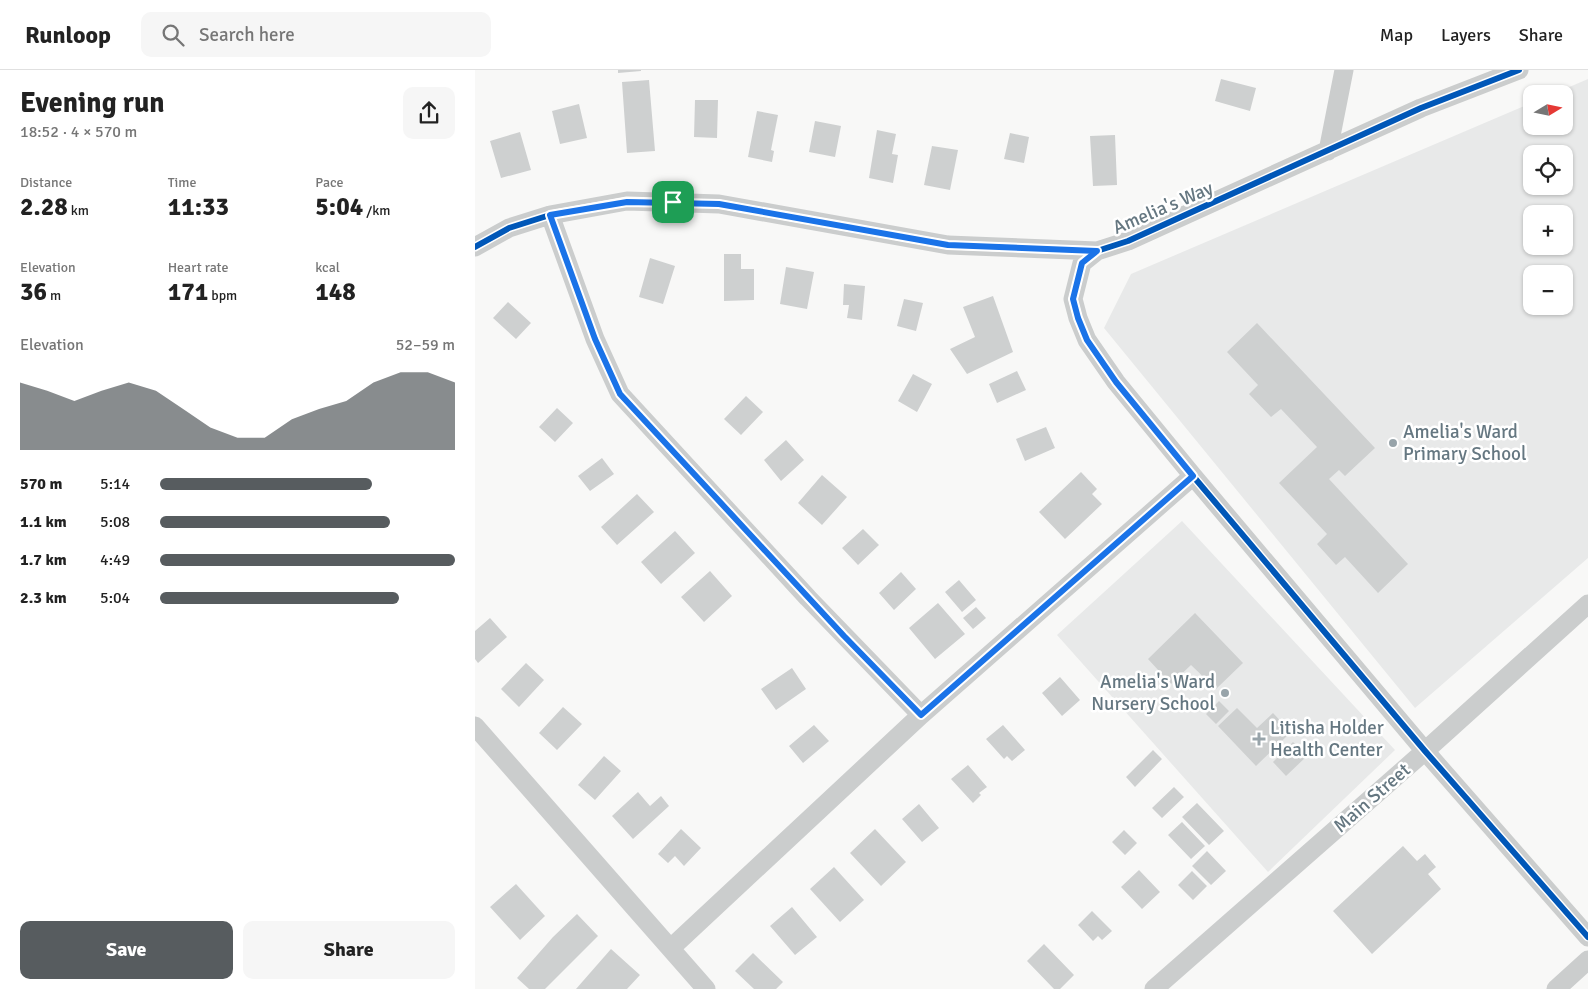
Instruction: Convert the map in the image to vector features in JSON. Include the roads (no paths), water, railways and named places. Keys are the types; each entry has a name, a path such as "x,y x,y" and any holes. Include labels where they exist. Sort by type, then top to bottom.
{"street":[{"path":"1328,151 1344,70"},
{"name":"Amelia's Way","path":"475,247 509,228 550,215 627,202 719,204 948,245 1097,251 1128,241 1421,108 1519,70"},
{"path":"550,215 595,339 620,394 815,605 921,715"},
{"path":"1097,251 1082,263 1073,299 1087,340 1116,382 1425,751 1588,937"},
{"path":"671,948 921,715 1193,476"},
{"name":"Main Street","path":"1154,989 1425,751 1588,604"},
{"path":"475,726 707,989"},
{"path":"1556,989 1588,960"}],"place":[{"name":"Amelia's Ward Primary School","path":"1393,443"},
{"name":"Amelia's Ward Nursery School","path":"1225,693"},
{"name":"Litisha Holder Health Center","path":"1259,739"}]}
